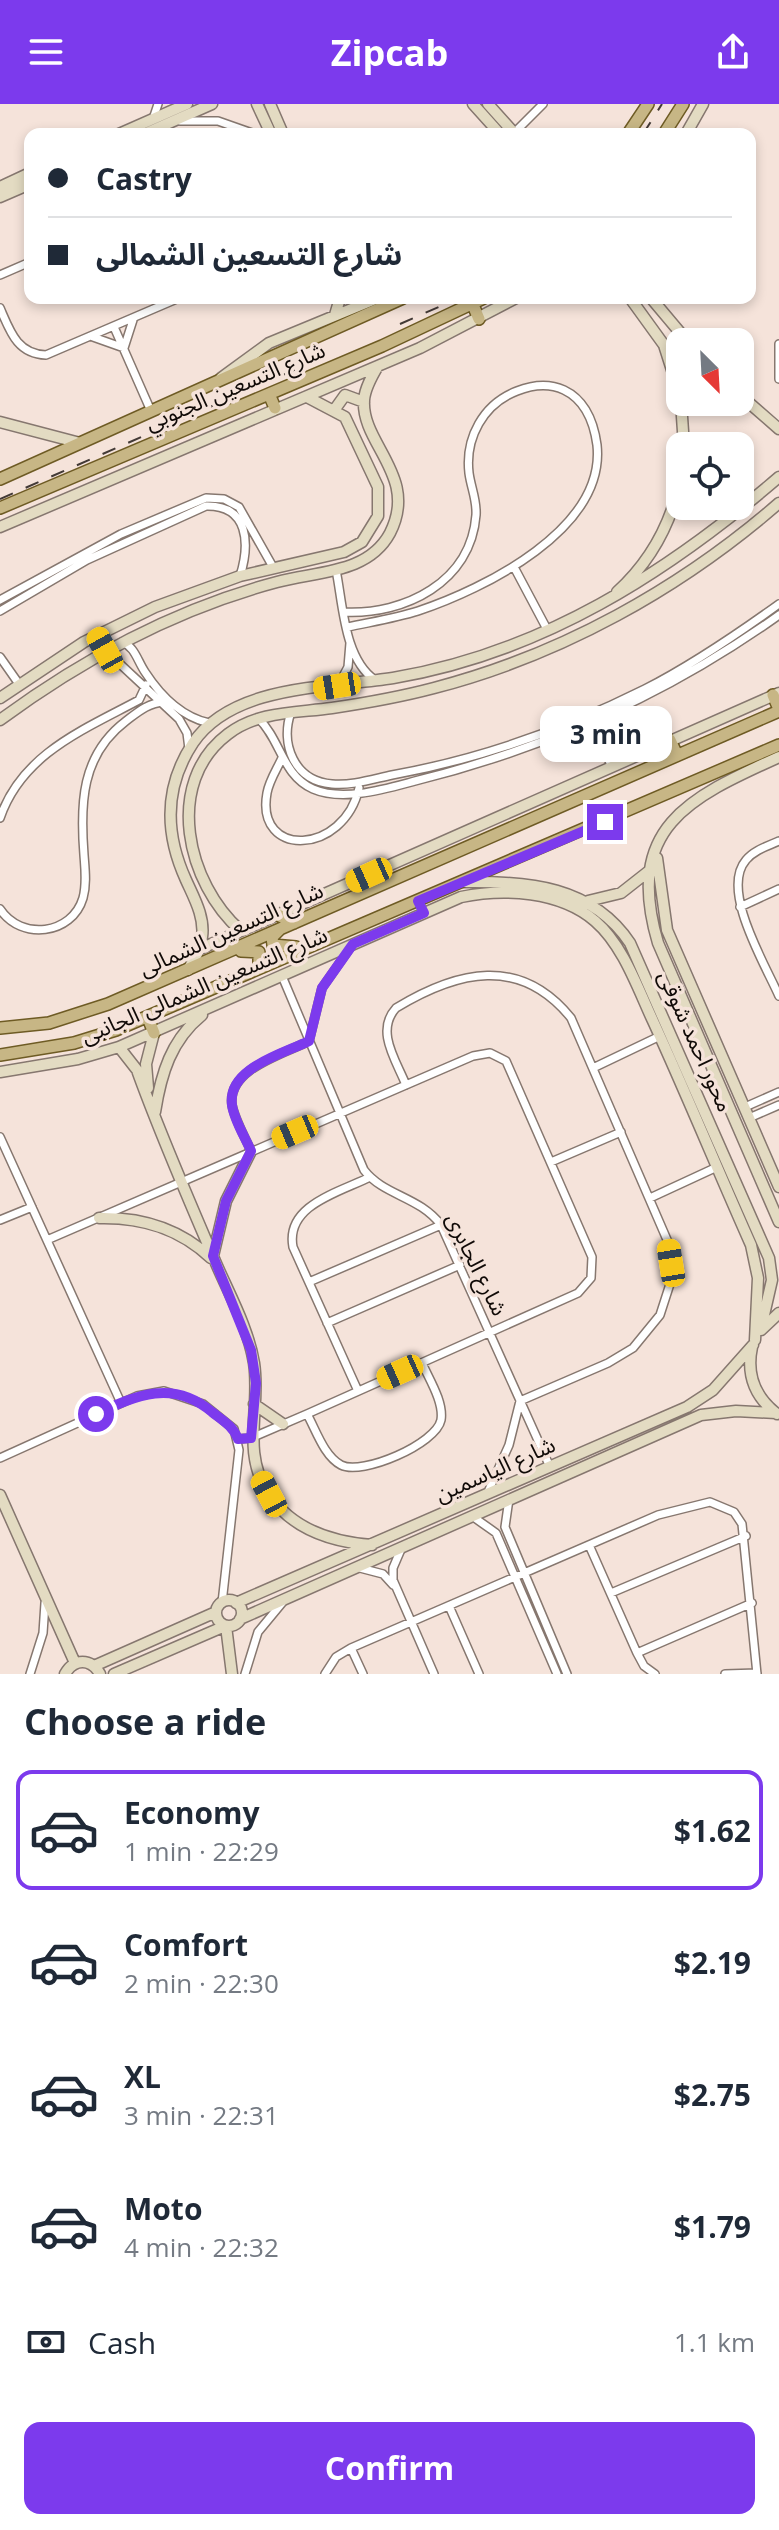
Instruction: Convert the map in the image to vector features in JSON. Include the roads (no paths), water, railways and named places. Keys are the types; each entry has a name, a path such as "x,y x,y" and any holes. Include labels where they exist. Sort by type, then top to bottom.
{"main road":[{"path":"632,128 648,104"},
{"path":"668,128 683,104"},
{"name":"شارع التسعين الجنوبي","path":"0,479 390,304"},
{"path":"473,305 479,319"},
{"name":"شارع التسعين الجنوبي","path":"0,508 473,305"},
{"path":"269,394 275,408"},
{"path":"776,694 779,710"},
{"name":"شارع التسعين الشمالى","path":"0,1028 79,1015 779,710"},
{"path":"670,740 677,755"},
{"name":"شارع التسعين الشمالى","path":"0,1055 74,1043 148,1018 303,947 710,782 779,745"},
{"path":"489,821 495,835"},
{"path":"418,901 424,913"},
{"path":"278,915 294,923"},
{"path":"281,929 272,937 275,947 303,947"},
{"path":"229,952 259,952 259,967"},
{"path":"148,1018 154,1033"}],"street":[{"path":"153,119 158,104"},
{"path":"158,128 212,104"},
{"path":"257,104 268,128"},
{"path":"270,104 280,128"},
{"path":"473,104 495,128"},
{"path":"488,104 509,128"},
{"path":"520,128 543,104"},
{"path":"689,128 703,104"},
{"path":"133,128 176,106"},
{"path":"170,123 218,121 238,128"},
{"path":"0,187 24,176"},
{"path":"0,197 24,187"},
{"path":"0,275 24,265"},
{"path":"0,308 14,338 32,353 51,354 166,304"},
{"path":"335,315 338,304"},
{"path":"219,380 269,343 361,304"},
{"path":"0,527 378,366 505,304"},
{"path":"635,304 666,347"},
{"path":"656,304 676,328"},
{"path":"124,348 134,318"},
{"path":"114,327 151,411"},
{"path":"91,337 124,348"},
{"path":"779,344 779,379"},
{"path":"0,720 105,650 184,613 240,593 360,562 381,546 397,512 395,479 364,402 378,366"},
{"path":"344,612 373,611 403,605 421,597 443,581 463,554 473,531 476,501 469,462 478,424 490,408 512,392 533,386 553,387 576,398 587,413 596,440 596,471 580,506 543,545 514,567 415,612 348,627"},
{"path":"335,409 345,395 364,402"},
{"path":"0,698 97,635 155,607 240,576 344,552 362,542 374,526 380,506 378,487 354,431 335,409 307,397"},
{"path":"754,407 779,429"},
{"path":"0,422 80,443"},
{"path":"188,970 200,949 201,915 177,861 169,819 176,778 189,749 209,723 236,705 262,697 423,672 494,652 548,631 605,603 699,544 779,477"},
{"path":"0,600 206,498 224,499 239,507 273,567"},
{"path":"241,931 218,907 192,846 188,810 191,790 213,747 236,728 262,717 370,702 434,688 517,661 591,630 652,596 714,554 779,503"},
{"path":"0,611 67,566 206,506 224,508 240,520 247,535 240,576"},
{"path":"605,603 641,566 663,532 667,520"},
{"path":"246,551 253,556 259,547"},
{"path":"514,567 548,631"},
{"path":"336,570 350,640 361,666 375,680"},
{"path":"262,697 262,717 293,774 314,789 338,794 359,792 465,769 592,724 646,693 779,605"},
{"path":"291,712 286,736 288,749 300,770 320,782 359,782 462,760 646,693 698,669 779,615"},
{"path":"111,628 122,642 132,648 146,673 177,709 190,718 209,723"},
{"path":"97,635 105,650 164,702 184,725 189,749"},
{"path":"337,686 346,673 350,640"},
{"path":"511,645 511,655 517,661"},
{"path":"494,652 499,659 499,668"},
{"path":"0,657 19,684"},
{"path":"0,818 13,786 31,765 139,700 146,685"},
{"path":"200,949 776,694"},
{"path":"0,909 15,924 43,930 66,921 76,912 86,886 81,801 89,768 119,726 146,706 164,702"},
{"path":"592,724 612,767"},
{"path":"710,782 779,757"},
{"path":"282,758 269,786 267,806 272,824 290,839 310,842 325,837 345,815 359,792 359,782"},
{"name":"محور احمد شوقى","path":"710,782 666,830 649,871 648,898 658,943 779,1222"},
{"path":"779,841 757,851 743,862 737,883 740,907 779,996"},
{"path":"656,853 667,930 779,1187"},
{"path":"586,901 621,893 649,871"},
{"name":"محور احمد شوقى","path":"464,882 530,886 586,901 610,918 630,943 765,1244 772,1280 756,1339"},
{"path":"740,907 779,889"},
{"name":"شارع التسعين الشمالى الجانبى","path":"0,1072 78,1059 119,1047 461,897 491,893 535,894 576,908 597,922 622,957 717,1167 756,1261 756,1339"},
{"path":"201,915 211,920 217,916 218,907"},
{"path":"309,1041 322,988 353,944"},
{"path":"769,973 779,969"},
{"path":"406,1085 385,1031 390,1014 403,1003 460,978 477,975 523,981 552,997 571,1018 668,1242 671,1263 664,1304 654,1325 621,1357 520,1401 509,1445 485,1496"},
{"path":"282,976 339,1113 370,1177 308,1207 299,1216 292,1241 358,1391"},
{"path":"155,1114 162,1073 171,1053 182,1035 212,1007"},
{"path":"149,1098 146,1064 154,1033"},
{"path":"593,1068 660,1036"},
{"path":"214,1259 226,1201 251,1151 232,1106 236,1084 248,1071 309,1041"},
{"path":"119,1047 133,1062 247,1333 254,1366 251,1438 259,1476 282,1510 328,1538 372,1545"},
{"path":"47,1240 481,1053 501,1057 510,1066 592,1257 591,1278 578,1293 307,1414 251,1438 238,1439"},
{"path":"745,1107 779,1092"},
{"path":"749,1118 779,1105"},
{"path":"551,1162 621,1132"},
{"path":"0,1137 121,1403"},
{"path":"650,1198 717,1167"},
{"name":"شارع الجابرى","path":"370,1177 422,1204 441,1225 550,1467"},
{"path":"0,1220 32,1207"},
{"path":"99,1218 132,1219 163,1226 191,1241 214,1259"},
{"path":"309,1282 441,1225"},
{"path":"327,1323 460,1265"},
{"name":"شارع الياسمين","path":"240,1619 509,1499 634,1437 705,1396 779,1313"},
{"path":"756,1339 750,1367 755,1388 778,1414"},
{"path":"307,1414 335,1461 350,1468 366,1468 424,1441 439,1427 441,1407 422,1363"},
{"path":"0,1458 150,1392 178,1393 203,1404 234,1429 238,1439 239,1456 219,1608 219,1622 226,1626"},
{"path":"254,1404 283,1424"},
{"name":"شارع الياسمين","path":"236,1603 550,1467 634,1437 718,1411 778,1414"},
{"path":"0,1495 75,1663"},
{"path":"509,1499 505,1527 519,1576 557,1674"},
{"path":"325,1674 336,1657 351,1648 658,1515 710,1502 734,1512 746,1536 752,1603 757,1674 725,1674"},
{"path":"470,1515 496,1533 567,1674"},
{"path":"611,1593 746,1536"},
{"path":"589,1545 637,1653 644,1666 655,1674"},
{"path":"396,1591 393,1568 402,1546"},
{"path":"352,1568 383,1574 396,1591 434,1674"},
{"path":"245,1674 258,1632 288,1595"},
{"path":"30,1674 43,1633 45,1596"},
{"path":"65,1674 75,1663 83,1661 97,1670 219,1608 236,1603 241,1612 240,1619 226,1626 114,1674"},
{"path":"637,1653 752,1603"},
{"path":"449,1606 479,1674"},
{"path":"226,1626 232,1674"},
{"path":"351,1648 363,1674"}],"railway":[{"path":"647,128 662,104"},
{"path":"400,324 445,304"},
{"path":"0,499 301,367"}]}
